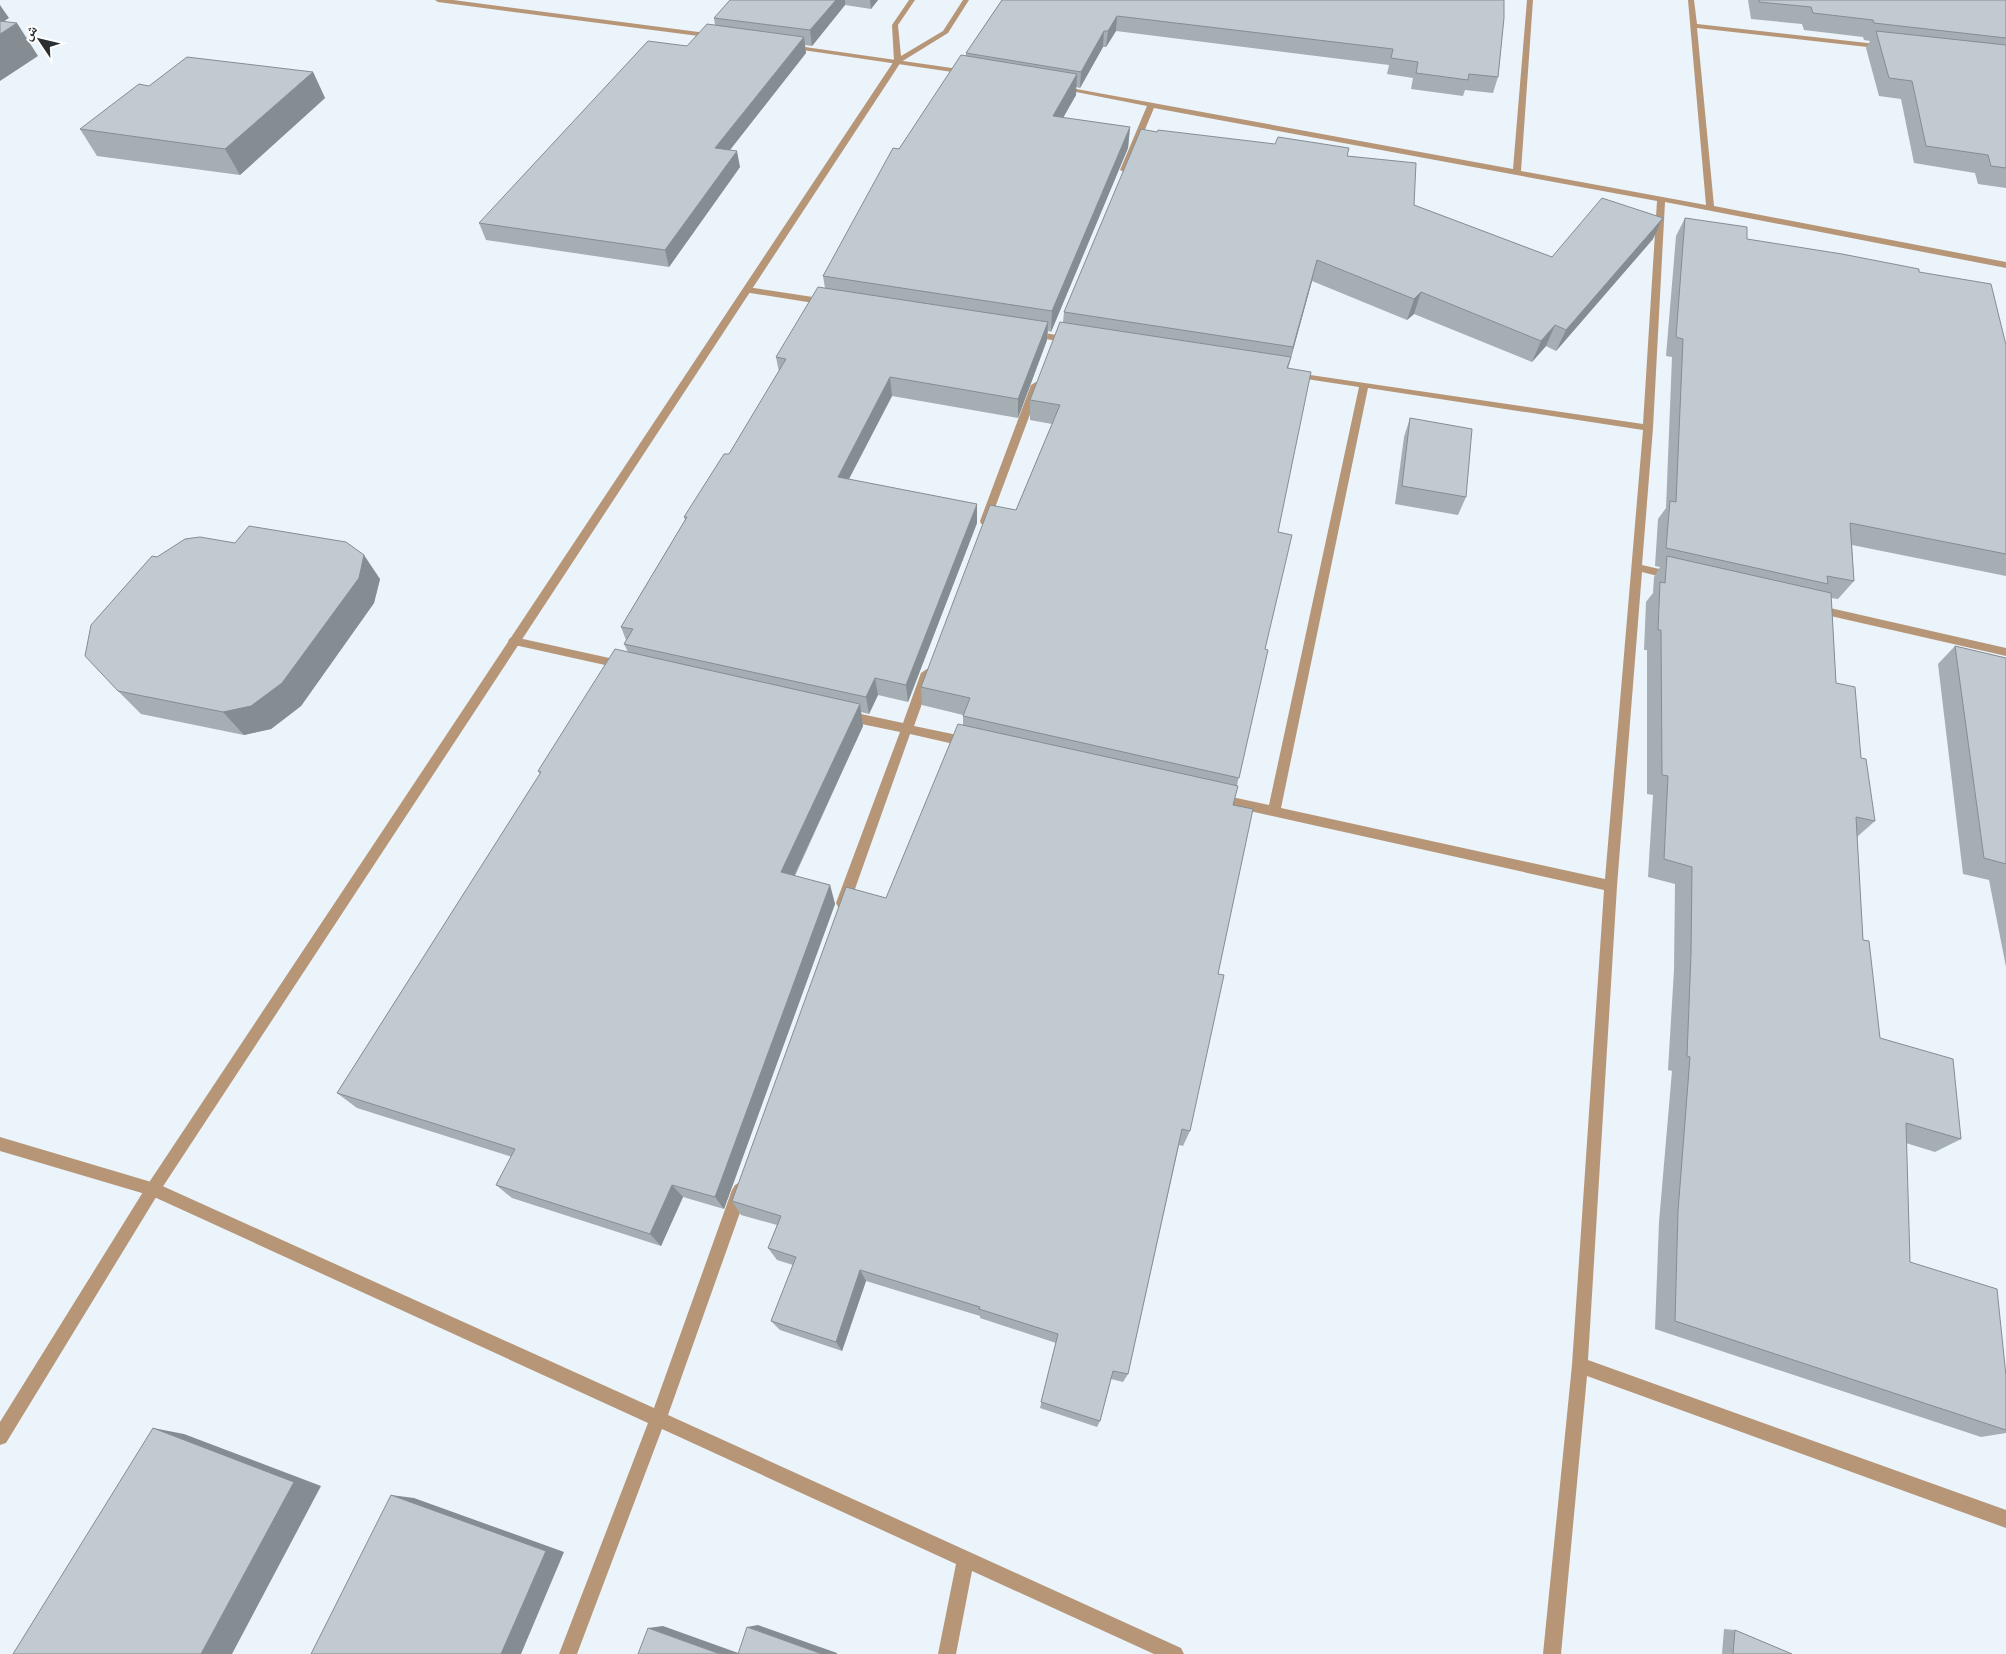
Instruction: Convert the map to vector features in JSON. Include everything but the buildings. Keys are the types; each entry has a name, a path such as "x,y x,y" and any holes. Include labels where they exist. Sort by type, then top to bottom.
{"street":[{"path":"438,0 722,38"},
{"path":"898,61 895,25 912,0"},
{"path":"0,1437 153,1189 898,61 946,32 966,0"},
{"path":"1517,172 1530,0"},
{"path":"1691,0 1710,208"},
{"path":"1694,26 1889,47"},
{"path":"781,45 976,74"},
{"path":"1054,87 1710,208 2006,265"},
{"path":"1118,184 1152,104"},
{"path":"1552,1654 1580,1365 1611,886 1648,428 1661,199"},
{"path":"747,290 833,304"},
{"path":"1026,333 1084,342"},
{"path":"1287,373 1648,428"},
{"path":"980,533 1040,375"},
{"path":"1274,811 1364,385"},
{"path":"1636,567 1685,578"},
{"path":"1802,605 2006,652"},
{"path":"514,641 638,669"},
{"path":"839,915 930,663"},
{"path":"839,714 983,746"},
{"path":"1206,796 1611,886"},
{"path":"0,1144 153,1189 1175,1654"},
{"path":"568,1654 658,1419 745,1176"},
{"path":"1580,1365 2006,1518"},
{"path":"947,1654 966,1559"}]}
